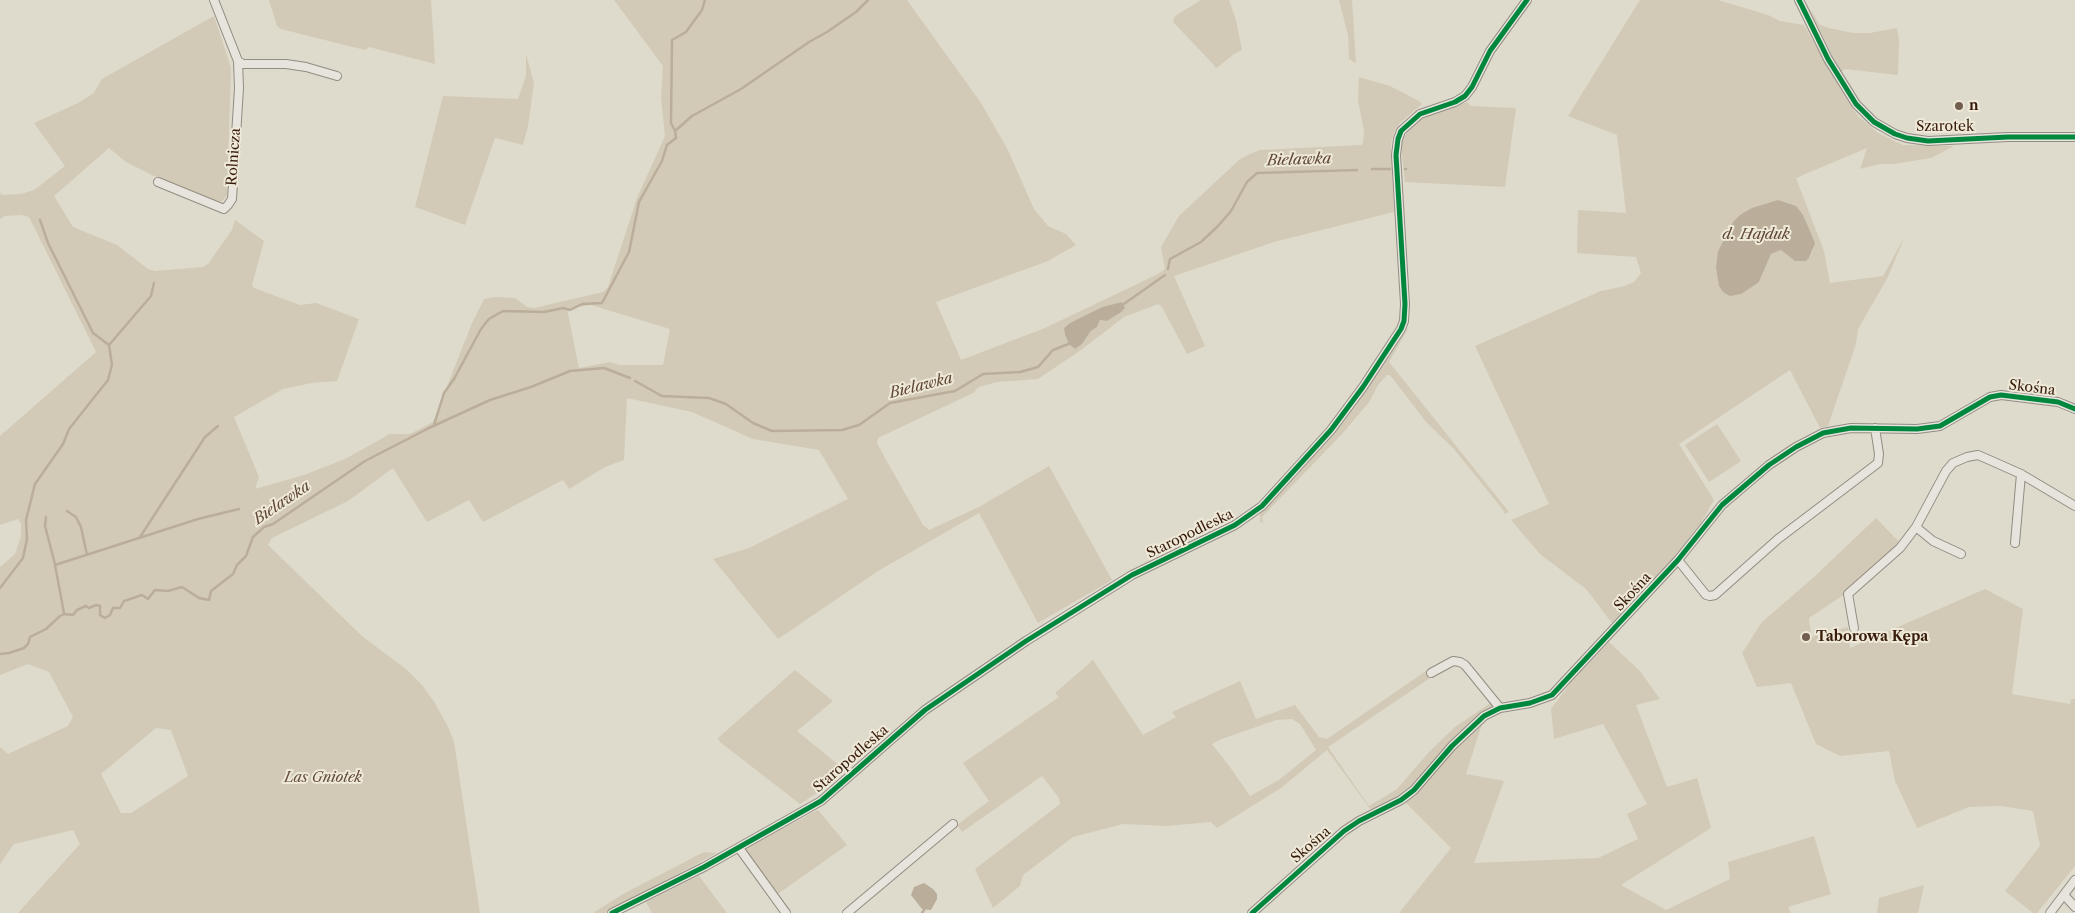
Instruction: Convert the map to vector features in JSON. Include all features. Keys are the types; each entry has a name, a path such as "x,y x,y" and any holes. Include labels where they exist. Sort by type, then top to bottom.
{"street":[{"name":"Rolnicza","path":"158,182 224,209 232,199 239,88 238,61 214,0"},
{"name":"Staropodleska","path":"612,913 739,848 821,801 925,710 1026,641 1132,575 1235,525 1262,506 1330,430 1363,387 1401,329 1404,321 1405,304 1396,155 1398,139 1402,131 1420,114 1455,102 1465,96 1472,87 1490,51 1527,0"},
{"name":"Szarotek","path":"1798,0 1828,59 1856,104 1874,122 1894,134 1920,140 1940,141 2008,137 2075,137"},
{"path":"238,61 243,64 286,64 306,67 337,76"},
{"name":"Skośna","path":"1252,913 1344,831 1401,800 1414,790 1424,781 1452,746 1475,723 1500,708 1530,703 1552,695 1678,560 1722,505 1796,446 1824,433 1851,428 1917,430 1940,426 1990,397 2001,396 2058,402 2075,408"},
{"path":"1678,560 1706,595 1715,595 1778,539 1878,463 1879,454 1875,428"},
{"path":"1854,628 1848,594 1900,548 1916,527 1946,471 1954,463 1966,457 1978,455 2021,474 2075,506"},
{"path":"2016,543 2021,474"},
{"path":"1916,527 1933,541 1961,554"},
{"path":"1431,673 1453,661 1460,662 1465,665 1500,708"},
{"path":"847,913 953,824"},
{"path":"739,848 786,913"},
{"path":"2050,913 2075,880"},
{"path":"2064,895 2075,907"}],"green space":[{"path":"269,0 431,0 435,64 369,47 365,50 281,29 277,26"},
{"name":"Las Gniotek","path":"614,0 907,0 981,103 1008,150 1034,209 1048,226 1066,234 1076,245 1048,261 936,302 961,360 1045,328 1165,269 1161,247 1179,216 1240,159 1260,150 1361,145 1363,143 1364,131 1358,101 1359,77 1390,86 1422,104 1400,123 1394,132 1391,143 1394,212 1274,242 1174,276 1205,346 1187,354 1162,307 1158,304 1124,317 1081,350 1038,379 997,382 979,387 973,393 878,438 877,443 885,458 923,525 929,530 979,507 1049,466 1112,580 1038,623 979,513 878,571 778,639 713,559 749,548 848,499 819,450 753,439 692,412 627,398 624,460 605,467 569,489 563,480 483,522 469,500 427,522 393,468 348,501 272,538 268,545 363,637 406,669 422,685 435,703 454,742 480,913 18,913 80,844 73,830 14,844 0,864 0,747 8,754 68,726 73,717 49,672 28,664 0,675 0,567 15,554 21,536 21,524 18,519 0,525 0,436 96,352 29,217 21,215 5,216 0,219 0,193 2,195 21,194 34,190 65,166 34,123 78,103 94,93 102,79 214,16 231,68 227,195 224,199 214,203 126,162 109,148 54,196 73,227 117,245 148,269 155,271 203,267 208,264 232,230 235,220 264,241 252,285 254,288 300,305 316,303 359,319 337,381 312,383 283,389 234,417 259,477 255,489 304,475 345,459 390,434 410,434 433,422 472,323 484,299 495,297 515,298 527,307 534,308 603,292 608,287 637,198 665,136 661,98 663,66","holes":["1123,302 1120,313 1107,321 1100,320 1097,327 1091,331 1082,344 1075,348 1069,344 1064,328 1070,323 1102,307","591,305 670,329 663,365 619,365 610,362 579,368 567,309","156,728 171,730 188,776 131,813 121,813 101,774"]},
{"path":"1201,0 1229,0 1236,20 1242,50 1215,68 1173,22 1175,16"},
{"path":"1339,0 1352,0 1356,63 1349,59 1348,35"},
{"path":"1640,0 1718,0 1768,15 1780,21 1804,25 1842,92 1858,116 1878,133 1903,145 1954,146 1931,158 1894,164 1880,164 1860,169 1867,148 1796,178 1824,251 1830,283 1883,276 1905,236 1888,277 1858,329 1856,344 1828,426 1820,428 1790,370 1679,444 1714,500 1701,523 1662,573 1612,623 1586,589 1540,554 1511,520 1549,504 1475,346 1601,291 1625,286 1634,282 1641,273 1636,257 1577,253 1578,210 1626,213 1617,135 1568,116","holes":["1752,208 1813,250 1806,261 1788,255 1781,250 1771,254 1759,282 1716,267 1718,251 1733,222"]},
{"path":"1804,0 1820,25 1829,28 1853,33 1870,33 1897,28 1899,40 1898,75 1845,69 1841,72"},
{"path":"526,54 534,83 528,126 523,145 495,138 465,225 415,207 443,96 518,99 526,76"},
{"path":"1467,102 1471,106 1516,108 1505,187 1405,182 1401,148 1403,138 1421,119"},
{"path":"1411,324 1389,362 1509,512 1504,514 1504,511 1453,448 1427,423 1390,375 1387,375 1378,385 1370,401 1342,434 1262,517 1263,522 1266,523 1260,522 1260,514 1297,475 1353,409"},
{"path":"1717,424 1741,461 1709,482 1685,445"},
{"path":"1876,518 1900,543 1845,594 1809,618 1811,637 1848,627 1850,648 1985,589 2023,609 2012,694 2070,704 2071,699 2075,699 2075,866 2037,913 2033,913 2005,891 2040,846 2033,811 2001,806 1969,807 1917,828 1895,781 1889,751 1840,756 1816,744 1791,683 1757,687 1742,653 1762,622 1814,577"},
{"path":"1609,642 1640,671 1660,699 1636,705 1667,787 1697,778 1711,828 1621,885 1666,910 1730,879 1728,862 1814,836 1831,894 1788,907 1791,913 1399,913 1451,848 1404,801 1418,790 1478,724 1482,724 1466,774 1504,781 1474,863 1598,858 1638,839 1627,814 1647,804 1603,724 1554,739 1551,709 1572,681"},
{"path":"1093,660 1143,735 1176,717 1172,712 1240,681 1256,719 1295,705 1319,737 1327,739 1426,671 1430,678 1328,747 1369,806 1397,789 1429,752 1455,727 1489,704 1488,699 1494,707 1465,727 1447,745 1412,788 1371,810 1327,750 1281,788 1217,828 1211,822 1167,826 1123,824 1073,837 1023,875 1020,886 993,908 975,869 1060,804 1059,798 1042,776 962,832 957,825 989,801 963,763 1059,697 1055,693","holes":["1292,719 1300,724 1316,750 1279,780 1250,796 1212,744 1276,720"]},
{"path":"795,670 833,701 797,731 846,771 800,804 720,742 718,738"},
{"path":"818,810 847,845 775,896 743,849"},
{"path":"704,852 717,853 605,913 593,913 623,894"},
{"path":"699,876 727,913 652,913 646,902"},
{"path":"1924,885 1918,913 1877,913 1879,898"}],"water":[{"name":"d. Hajduk","path":"1778,200 1796,206 1803,215 1815,243 1809,258 1806,261 1795,261 1781,250 1771,254 1759,282 1741,294 1730,296 1723,292 1719,286 1716,267 1718,251 1733,222 1740,215 1752,208"},
{"path":"1122,302 1125,308 1107,321 1100,320 1097,327 1091,331 1082,344 1075,349 1069,344 1064,328 1070,323 1102,307"},
{"path":"924,883 937,894 937,899 931,910 922,909 911,895 914,887"}],"waterway":[{"path":"675,131 671,123 672,40 686,32 702,10 705,0"},
{"path":"434,425 444,393 454,379 481,329 489,319 503,311 544,312 563,308 570,310 582,304 602,303 629,252 639,202 662,161 667,145 676,138 675,131 692,116 741,89 809,42 827,32 856,12 868,0"},
{"name":"Bielawka","path":"1372,169 1390,169"},
{"name":"Bielawka","path":"1168,269 1170,259 1201,242 1218,226 1231,211 1247,182 1257,173 1357,170"},
{"path":"0,588 23,558 27,539 26,520 35,484 63,444 69,429 108,380 112,365 109,345 93,333 48,243 40,220"},
{"name":"Bielawka","path":"1121,306 1165,275"},
{"path":"109,345 151,296 154,283"},
{"name":"Bielawka","path":"635,381 662,396 709,398 726,404 753,423 772,431 842,430 859,425 890,403 955,391 983,374 1020,372 1038,367 1053,350 1071,343"},
{"name":"Bielawka","path":"0,654 24,648 28,644 30,637 46,629 60,616 64,614 73,615 77,610 86,606 89,608 96,605 100,606 100,615 105,618 110,615 113,608 120,608 124,601 142,595 148,599 155,590 168,591 182,587 199,598 209,600 211,591 233,574 237,565 246,556 253,537 264,527 273,524 365,461 429,428 490,400 531,387 570,371 604,368 630,378"},
{"path":"140,537 205,437 218,426"},
{"path":"64,613 55,565 198,519 239,509"},
{"path":"67,511 76,517 81,527 87,555"},
{"path":"46,517 45,526 55,564"}],"cycle path":[{"path":"612,913 704,867 821,801 925,710 1026,641 1132,575 1235,525 1262,506 1331,430 1363,387 1401,329 1404,321 1405,304 1396,155 1401,131 1420,114 1455,102 1465,96 1472,87 1490,51 1527,0"},
{"path":"1799,0 1828,59 1856,104 1874,122 1895,134 1928,141 2008,137 2075,137"},
{"path":"1252,913 1344,831 1359,821 1401,800 1414,790 1452,746 1484,716 1500,708 1530,703 1552,695 1678,560 1722,505 1769,465 1796,447 1823,433 1851,428 1917,429 1940,426 1990,397 2001,395 2058,402 2075,409"}],"place":[{"name":"n","path":"1959,106"},
{"name":"Taborowa Kępa","path":"1806,637"}]}
